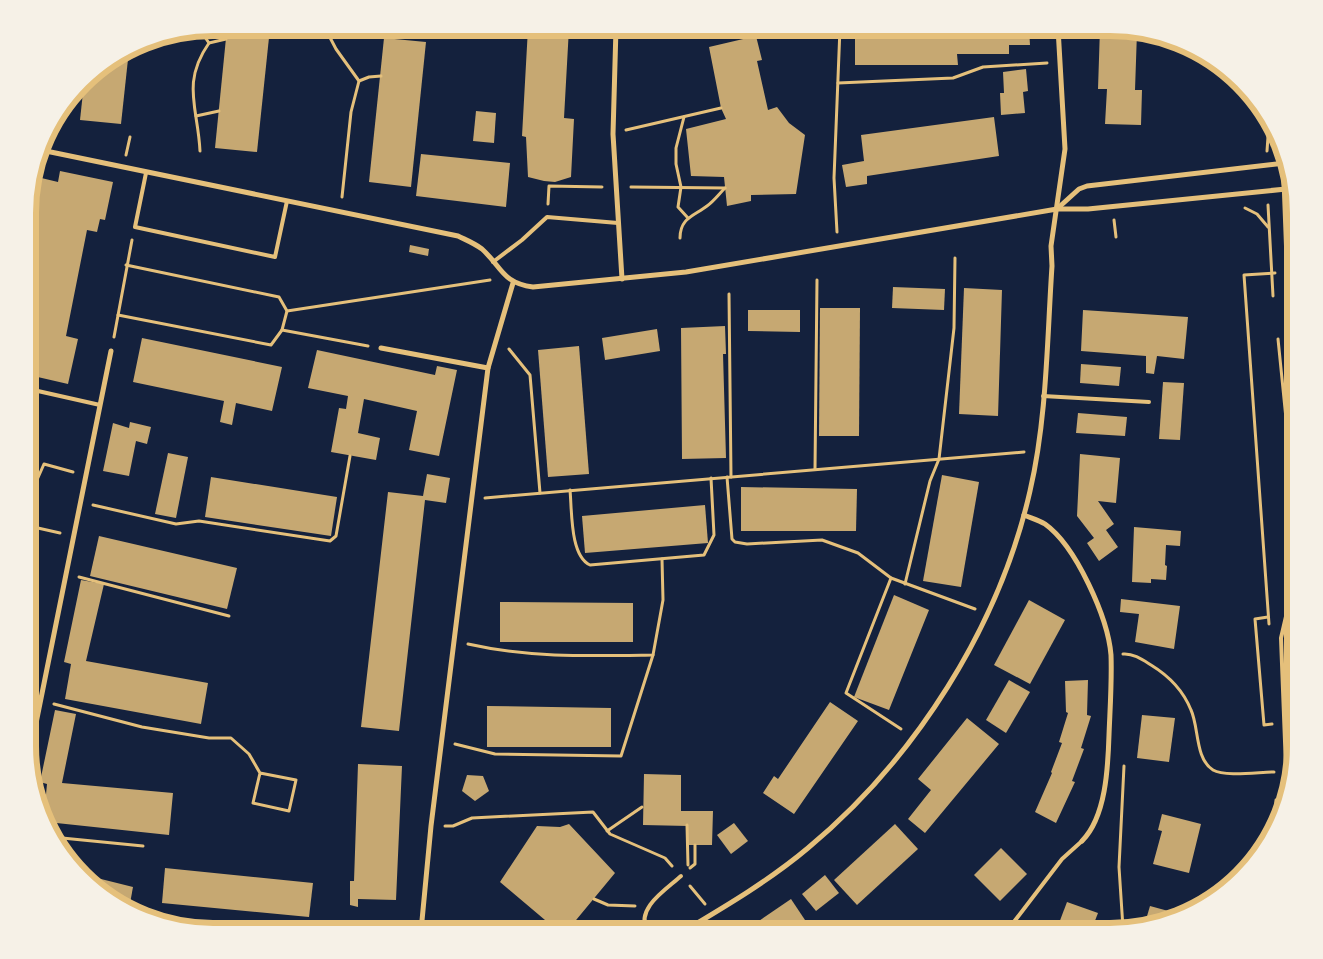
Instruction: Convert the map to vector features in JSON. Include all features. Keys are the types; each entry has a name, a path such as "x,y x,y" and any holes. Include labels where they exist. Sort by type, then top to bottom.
{"street":[{"path":"616,36 613,134 622,279"},
{"path":"698,923 753,888 808,848 865,792 912,736 949,684 987,613 1024,515 1037,450 1043,396 1052,266 1051,246 1065,149 1059,37"},
{"path":"48,152 458,236 483,250 505,277 514,283 547,287 686,272 1057,209 1088,209 1285,189"},
{"path":"1057,209 1080,189 1087,186 1279,164"},
{"path":"422,922 488,368 514,283"},
{"path":"381,348 488,368"},
{"path":"37,720 111,351"},
{"path":"1024,515 1044,524 1053,531 1073,558 1093,593 1107,633 1110,655 1108,767 1094,824 1090,834 1082,841"}],"lane":[{"path":"146,173 135,228 275,257 287,201"},
{"path":"493,262 522,240 547,217 618,223"},
{"path":"36,391 100,405"},
{"path":"1043,396 1149,402"},
{"path":"1286,760 1281,638 1287,613"},
{"path":"1014,923 1062,859 1082,841"},
{"path":"644,922 648,906 681,876"}],"path":[{"path":"329,36 359,82"},
{"path":"205,37 209,43"},
{"path":"838,245 834,214 834,178 840,37"},
{"path":"200,151 192,98 192,80 198,62 209,43 226,39"},
{"path":"838,82 953,78 983,67 1060,62"},
{"path":"340,212 350,135 351,112 359,82 366,78 380,76"},
{"path":"613,134 721,108"},
{"path":"196,116 219,111"},
{"path":"684,117 676,140 675,156 681,187 678,206 688,218"},
{"path":"547,217 549,186 725,188 707,207 688,218 682,226 680,238"},
{"path":"111,351 126,265 135,228"},
{"path":"1268,228 1270,273 1274,301"},
{"path":"905,584 930,480 939,459 954,328 955,258"},
{"path":"118,315 271,345 282,330 286,311 279,297 126,265"},
{"path":"1270,273 1244,275 1268,617 1255,619 1264,725 1276,724"},
{"path":"286,311 505,277"},
{"path":"815,469 817,280"},
{"path":"728,294 729,477 732,539 735,542 747,544 822,540 831,542 865,557 891,578 987,613"},
{"path":"282,330 381,348"},
{"path":"1278,335 1286,421"},
{"path":"509,349 530,375 540,493"},
{"path":"472,500 1037,450"},
{"path":"80,502 176,524 199,521 330,541 336,536 350,456"},
{"path":"36,481 44,464 86,476"},
{"path":"570,490 576,551 584,562 590,565 662,559 704,555 706,553 714,535 711,478"},
{"path":"37,528 73,536"},
{"path":"443,741 495,754 621,756 653,655 663,600 662,559"},
{"path":"66,574 230,616"},
{"path":"891,578 846,693 912,736"},
{"path":"456,641 501,652 532,655 576,657 653,655"},
{"path":"1127,653 1127,663"},
{"path":"1143,660 1172,680 1184,694 1192,711 1206,764 1212,769 1225,773 1277,772"},
{"path":"41,700 142,727 209,738 231,738 249,754 260,773 253,803 289,811 296,780 260,773"},
{"path":"1123,922 1119,867 1124,758"},
{"path":"607,831 642,807"},
{"path":"432,826 453,826 472,818 593,812 607,831 665,858 671,865"},
{"path":"687,826 688,870 694,864 694,845"},
{"path":"62,838 143,846"},
{"path":"594,899 618,906 648,906"}],"building":[{"path":"226,36 269,36 257,152 215,148"},
{"path":"528,36 569,36 564,118 574,119 571,177 555,182 528,177 526,137 522,136"},
{"path":"756,37 762,60 757,61 768,110 777,107 789,123 805,135 796,194 751,195 751,201 727,206 724,177 691,176 686,129 726,119 721,108 709,47"},
{"path":"855,37 1030,37 1030,45 1009,45 1009,54 957,54 958,65 855,65"},
{"path":"1100,37 1137,39 1135,90 1142,90 1141,125 1105,124 1107,89 1098,89"},
{"path":"384,38 426,42 411,187 369,182"},
{"path":"128,58 121,124 80,120 83,94 97,80"},
{"path":"1026,69 1028,91 1023,92 1025,113 1001,115 1000,93 1004,93 1003,72"},
{"path":"476,111 496,113 494,143 473,141"},
{"path":"994,117 999,156 867,176 867,184 846,187 842,165 864,161 861,135"},
{"path":"421,154 510,163 506,207 416,196"},
{"path":"60,171 113,182 105,220 100,219 97,232 87,230 66,336 78,339 68,384 36,377 36,214 38,190 40,178 58,182"},
{"path":"410,245 429,249 428,256 409,252"},
{"path":"893,287 945,289 944,310 892,308"},
{"path":"964,288 1002,290 998,416 959,414"},
{"path":"820,308 860,308 859,436 819,436"},
{"path":"748,310 800,310 800,332 748,331"},
{"path":"1083,310 1188,317 1184,359 1157,356 1154,374 1146,373 1146,356 1081,351"},
{"path":"725,326 726,354 723,354 726,458 682,459 681,328"},
{"path":"657,329 660,351 605,360 602,338"},
{"path":"142,338 282,367 272,411 236,403 232,425 220,422 224,401 133,382"},
{"path":"579,346 589,474 548,477 538,350"},
{"path":"317,350 435,375 437,366 457,370 439,456 409,450 417,411 364,399 358,433 380,438 376,460 331,452 339,408 346,409 348,396 308,388"},
{"path":"1081,364 1121,367 1119,386 1080,383"},
{"path":"1163,382 1184,383 1180,440 1159,439"},
{"path":"1078,413 1127,417 1125,436 1076,433"},
{"path":"130,422 151,427 147,444 136,441 129,476 103,471 113,423 129,428"},
{"path":"168,453 188,457 176,518 155,514"},
{"path":"1080,454 1120,458 1116,503 1098,501 1114,524 1106,530 1118,547 1099,561 1087,543 1094,538 1077,516"},
{"path":"427,474 450,478 446,503 425,500 399,731 361,727 388,492 423,496"},
{"path":"942,475 979,482 961,587 923,581"},
{"path":"211,477 337,497 331,536 205,517"},
{"path":"741,487 857,489 856,531 741,531"},
{"path":"705,505 708,543 585,553 582,516"},
{"path":"1134,527 1181,531 1180,546 1166,545 1166,580 1151,579 1151,583 1132,582"},
{"path":"99,536 237,568 227,609 90,576"},
{"path":"81,580 104,584 86,661 208,683 201,724 65,699 71,664 64,662"},
{"path":"894,595 929,610 889,710 854,697"},
{"path":"1121,599 1180,606 1174,649 1135,642 1139,614 1120,612"},
{"path":"1029,600 1065,620 1030,684 994,665"},
{"path":"500,602 633,603 633,642 500,642"},
{"path":"1009,680 1030,692 1006,733 986,720"},
{"path":"1088,680 1087,715 1091,716 1081,748 1084,749 1072,781 1075,782 1056,823 1035,812 1052,773 1062,743 1059,742 1068,713 1066,712 1065,681"},
{"path":"830,702 858,721 794,814 763,793 774,776 778,779"},
{"path":"487,706 611,708 611,747 487,747"},
{"path":"55,710 76,714 62,783 173,793 169,835 54,823 45,800 47,784 40,781"},
{"path":"1142,715 1175,718 1169,762 1137,758"},
{"path":"967,718 999,744 925,833 908,819 931,790 918,779"},
{"path":"358,764 402,766 396,900 358,899 358,907 350,905 350,881 354,881"},
{"path":"644,774 681,775 681,811 713,811 712,845 688,845 688,826 643,825"},
{"path":"467,775 483,776 489,791 475,801 462,791"},
{"path":"1162,814 1201,824 1189,873 1153,864 1162,831 1158,830"},
{"path":"734,823 748,841 731,854 717,835"},
{"path":"569,824 615,873 574,922 548,922 500,882 537,826 560,827"},
{"path":"895,824 918,849 857,905 834,880"},
{"path":"1001,848 1027,874 1000,901 974,875"},
{"path":"165,868 313,883 309,917 162,903"},
{"path":"825,875 839,893 816,911 802,894"},
{"path":"95,878 133,887 130,902 115,893"},
{"path":"791,899 807,923 756,923"},
{"path":"1067,902 1098,913 1094,923 1059,923"},
{"path":"1150,906 1170,911 1155,917 1146,919"}]}
